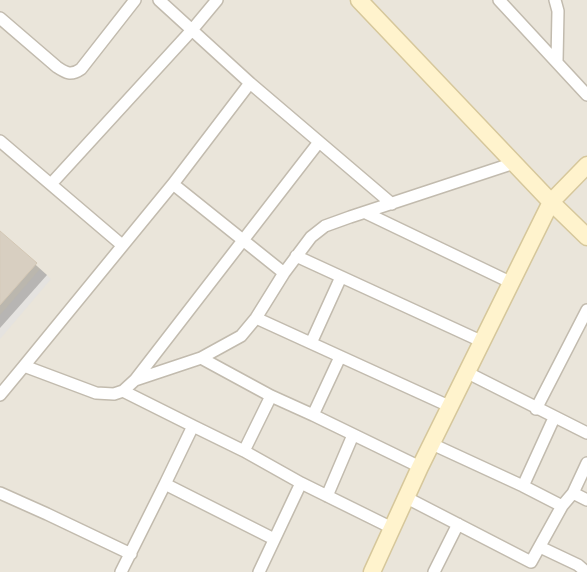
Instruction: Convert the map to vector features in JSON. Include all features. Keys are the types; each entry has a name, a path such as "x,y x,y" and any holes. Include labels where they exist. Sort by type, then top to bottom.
{"street":[{"path":"0,18 57,67 66,73 72,74 81,69 134,0"},
{"path":"159,0 250,83 392,204"},
{"path":"50,184 192,30 217,0"},
{"path":"359,0 551,202 587,237"},
{"path":"499,0 587,95"},
{"path":"555,0 558,11 557,61"},
{"path":"0,395 173,184 250,83"},
{"path":"0,140 122,245"},
{"path":"24,366 96,393 114,394 123,391 135,380 319,142"},
{"path":"135,380 200,358 224,347 241,336 256,318 296,256 311,237 325,226 514,163"},
{"path":"372,572 420,467 551,202 587,165"},
{"path":"173,184 284,273"},
{"path":"366,213 512,283"},
{"path":"296,256 483,342"},
{"path":"311,343 341,277"},
{"path":"536,409 587,310"},
{"path":"256,318 340,358 451,407"},
{"path":"200,358 271,396 420,467"},
{"path":"312,415 340,358"},
{"path":"468,373 536,409 587,433"},
{"path":"123,391 392,528"},
{"path":"244,451 271,396"},
{"path":"523,486 554,418"},
{"path":"126,570 131,554 193,426"},
{"path":"327,496 353,435"},
{"path":"432,444 562,506"},
{"path":"407,498 458,524 530,567 562,506 573,493 587,463"},
{"path":"259,572 301,483"},
{"path":"165,484 274,539"},
{"path":"0,493 131,554"},
{"path":"573,493 587,500"},
{"path":"434,572 458,524"},
{"path":"540,546 578,565 586,572"}],"shaded area":[{"path":"0,0 587,0 587,572 0,572"},
{"path":"40,269 51,279 0,339 0,315"}],"building":[{"path":"0,231 37,263 0,305"}]}
